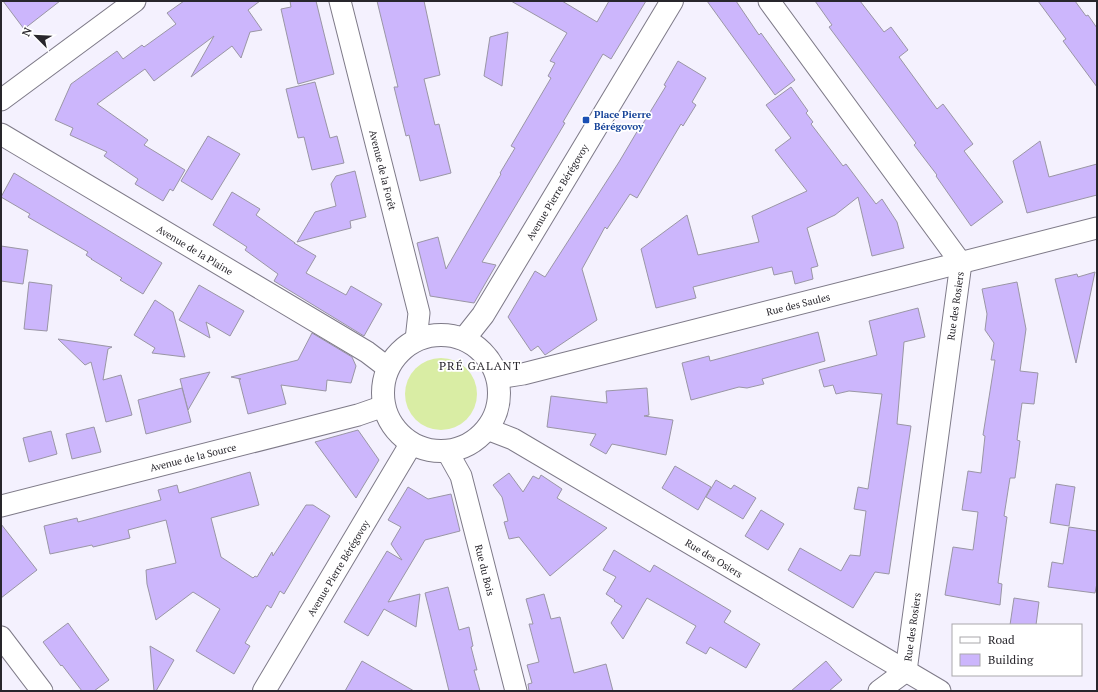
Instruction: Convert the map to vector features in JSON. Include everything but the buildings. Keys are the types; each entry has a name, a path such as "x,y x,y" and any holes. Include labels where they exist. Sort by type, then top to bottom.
{"street":[{"path":"1,100 135,1"},
{"name":"Avenue de la Forêt","path":"340,1 419,313 416,340"},
{"name":"Avenue Pierre Bérégovoy","path":"464,339 483,315 672,1"},
{"name":"Rue des Rosiers","path":"769,1 961,263 906,671"},
{"name":"Avenue de la Plaine","path":"1,134 367,352 388,368"},
{"name":"Rue des Saules","path":"497,378 523,374 1097,228"},
{"path":"431,335 448,335 464,339 479,349 490,362 497,378 499,396 495,414 487,429 476,440 462,448 447,451 432,451 411,444 396,430 388,419 384,406 383,387 388,368 400,352 416,340 431,335"},
{"name":"Avenue de la Source","path":"1,506 350,417 384,406"},
{"name":"Rue des Osiers","path":"487,429 513,439 940,691"},
{"name":"Avenue Pierre Bérégovoy","path":"264,691 411,444"},
{"name":"Rue du Bois","path":"447,451 461,476 516,691"},
{"path":"1,637 42,691"},
{"path":"878,691 906,671"}],"green space":[{"path":"434,358 448,358 455,360 467,368 475,380 477,394 475,408 467,420 455,428 448,430 434,430 427,428 415,420 407,408 405,401 405,387 407,380 415,368 427,360"}],"place":[{"name":"Place Pierre Bérégovoy","path":"586,120"}],"district":[{"name":"PRÉ GALANT","path":"480,366"}]}
